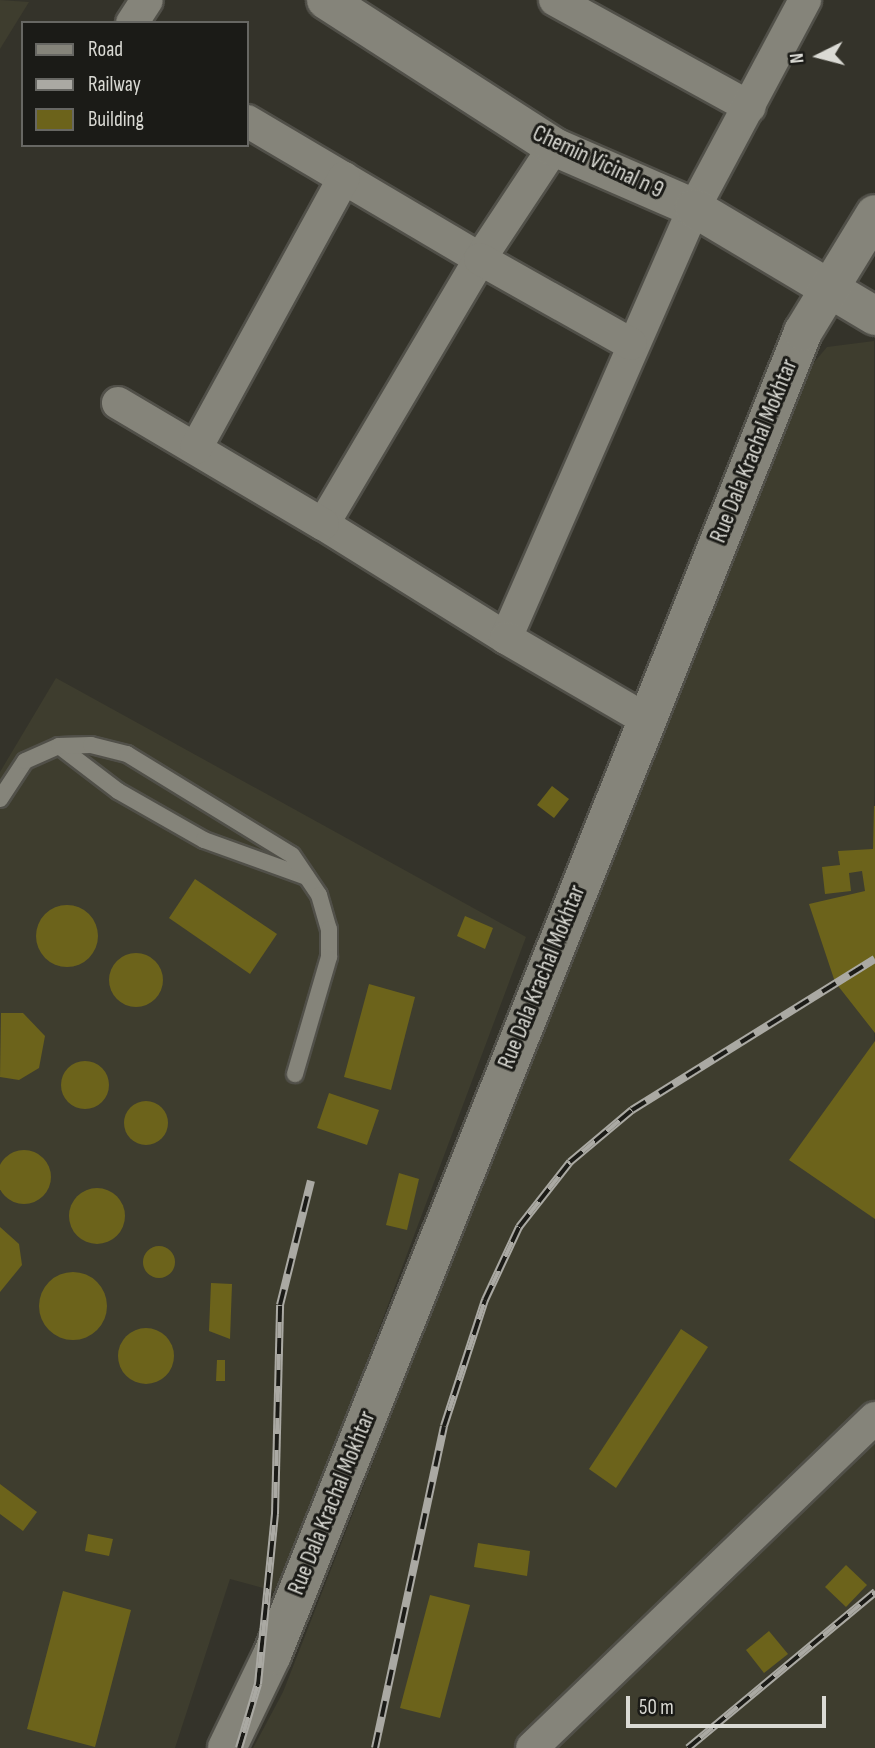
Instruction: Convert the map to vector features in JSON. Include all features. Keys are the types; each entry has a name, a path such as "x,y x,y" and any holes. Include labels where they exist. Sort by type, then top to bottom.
{"street":[{"path":"133,21 146,0"},
{"name":"Chemin Vicinal n 9","path":"326,0 554,146 694,208 875,316"},
{"path":"555,0 750,107"},
{"path":"506,638 631,344 694,208 805,0"},
{"path":"248,122 480,259 631,344"},
{"path":"323,524 480,259 554,146"},
{"path":"196,448 344,178"},
{"name":"Rue Dala Krachal Mokhtar","path":"227,1748 272,1654 645,719 803,332 875,214"},
{"path":"118,402 323,524 506,638 645,719"},
{"path":"531,1748 875,1418"}],"lane":[{"path":"0,799 25,761 59,746 127,754 267,835 307,877 329,929 329,957 295,1074"},
{"path":"59,746 118,790 204,840 307,877"}],"shaded area":[{"path":"0,0 29,2 0,49"},
{"path":"874,341 875,1748 253,1748 283,1692 795,385 827,347"},
{"path":"56,678 526,937 301,1537 274,1591 230,1579 175,1748 0,1748 0,772"}],"building":[{"path":"552,786 569,799 554,818 537,805"},
{"path":"874,806 875,1033 835,982 809,904 865,891 862,871 849,873 851,891 825,894 822,867 840,865 838,851 873,849"},
{"path":"195,879 277,934 250,974 169,918"},
{"path":"67,905 79,907 89,914 96,924 96,948 89,958 79,965 67,967 55,965 45,958 38,948 36,936 38,924 45,914 55,907"},
{"path":"465,916 493,928 485,949 457,936"},
{"path":"141,953 151,957 159,965 163,980 159,995 151,1003 131,1007 121,1003 113,995 109,975 113,965 121,957"},
{"path":"369,984 415,997 391,1090 344,1077"},
{"path":"1,1013 23,1013 45,1036 39,1068 19,1080 0,1077"},
{"path":"875,1041 875,1219 789,1160"},
{"path":"85,1061 102,1068 109,1085 102,1102 85,1109 68,1102 61,1085 68,1068"},
{"path":"329,1093 379,1110 367,1145 317,1128"},
{"path":"146,1101 162,1107 168,1123 162,1139 146,1145 130,1139 124,1123 130,1107"},
{"path":"14,1152 34,1152 43,1158 49,1167 49,1187 43,1196 34,1202 14,1202 5,1196 -1,1187 -1,1167 5,1158"},
{"path":"399,1173 419,1179 407,1230 386,1225"},
{"path":"97,1188 108,1190 117,1196 123,1205 123,1227 117,1236 108,1242 97,1244 86,1242 77,1236 71,1227 69,1216 71,1205 77,1196 86,1190"},
{"path":"0,1227 19,1244 22,1265 0,1292"},
{"path":"159,1246 170,1251 175,1262 170,1273 159,1278 148,1273 143,1262 148,1251"},
{"path":"73,1272 86,1275 97,1282 104,1293 107,1306 104,1319 97,1330 86,1337 73,1340 60,1337 49,1330 42,1319 39,1306 42,1293 49,1282 60,1275"},
{"path":"211,1283 232,1284 230,1339 209,1331"},
{"path":"146,1328 157,1330 166,1336 172,1345 172,1367 166,1376 157,1382 146,1384 135,1382 126,1376 120,1367 118,1356 120,1345 126,1336 135,1330"},
{"path":"681,1329 708,1347 616,1488 589,1469"},
{"path":"217,1360 225,1360 225,1381 216,1381"},
{"path":"0,1484 37,1512 23,1531 0,1514"},
{"path":"88,1534 113,1539 109,1556 85,1551"},
{"path":"478,1543 530,1551 527,1576 474,1567"},
{"path":"846,1565 867,1585 846,1607 825,1587"},
{"path":"63,1591 131,1610 95,1747 27,1729"},
{"path":"430,1595 470,1605 440,1718 400,1708"},
{"path":"769,1631 788,1654 764,1673 746,1650"}],"railway":[{"path":"375,1748 444,1426 485,1300 519,1227 570,1162 632,1110 875,959"},
{"path":"239,1748 258,1684 275,1514 280,1305 311,1181"},
{"path":"688,1748 875,1592"}]}
